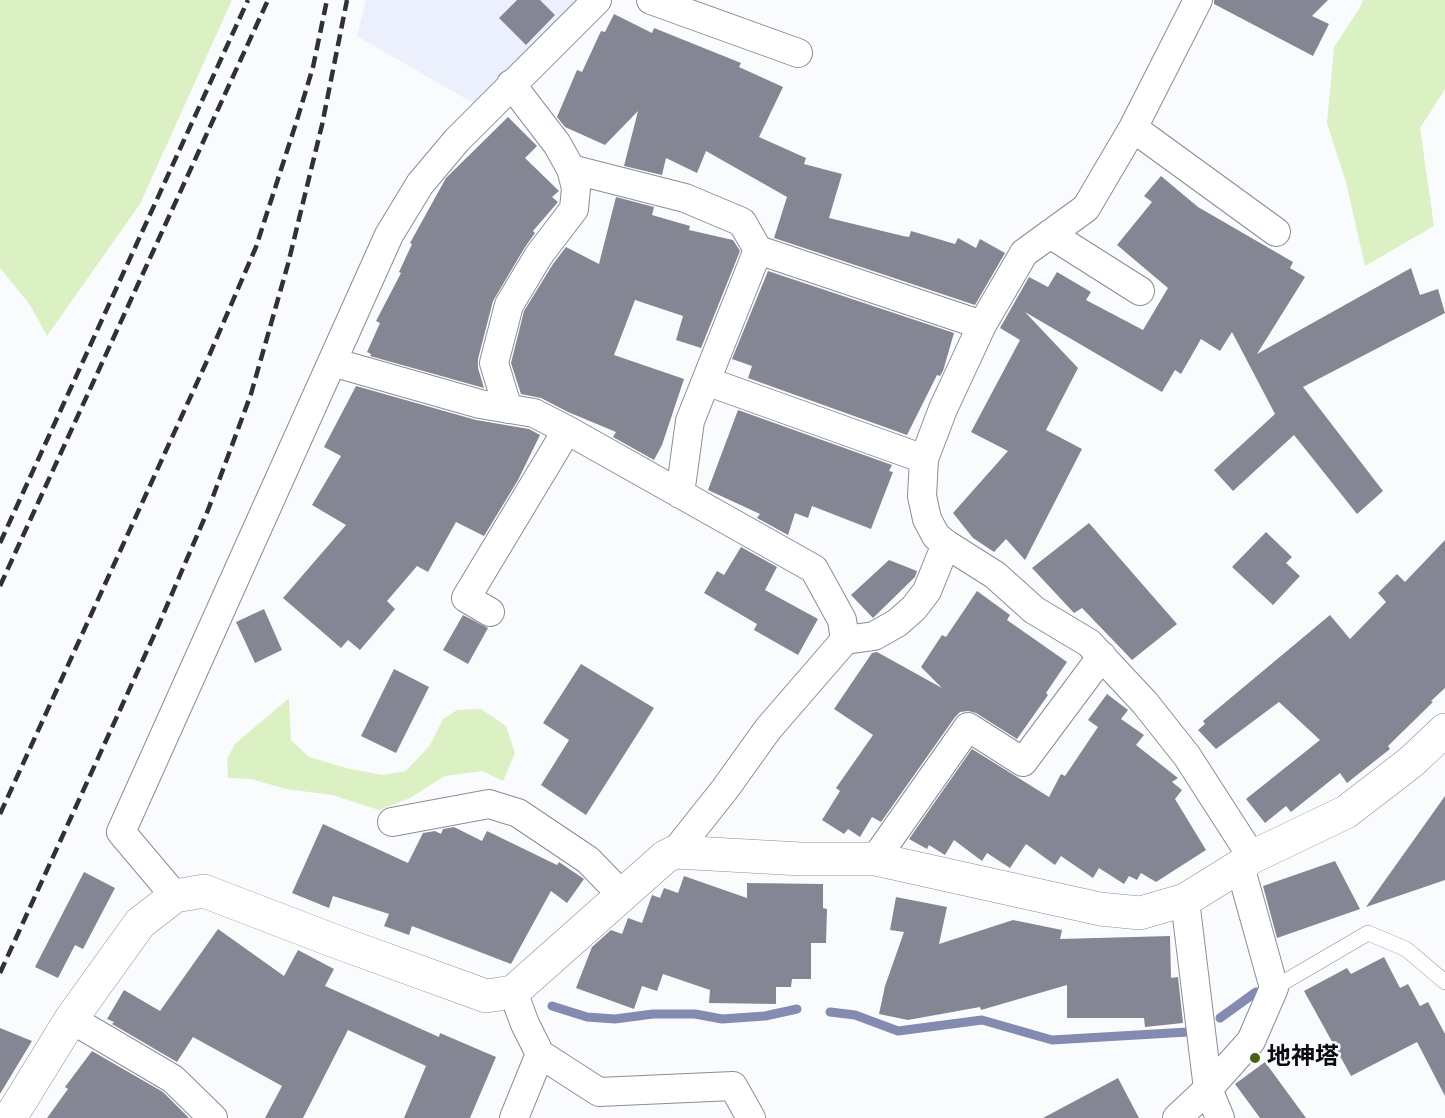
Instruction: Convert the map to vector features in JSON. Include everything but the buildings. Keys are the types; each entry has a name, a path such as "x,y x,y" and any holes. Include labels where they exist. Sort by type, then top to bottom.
{"street":[{"path":"175,896 122,832 389,235 420,184 457,140 597,0"},
{"path":"651,0 798,53"},
{"path":"1177,1118 1208,1089 1251,1041 1274,988 1246,861 1187,756 1145,703 1089,643 1034,610 995,575 936,536 927,519 922,495 924,459 943,409 982,325 1024,253 1086,208 1133,128 1198,0"},
{"path":"508,409 494,363 509,305 539,255 574,209 576,188 571,169 557,144 511,84"},
{"path":"1133,128 1276,232"},
{"path":"571,169 685,198 742,222 758,250 982,325"},
{"path":"1050,234 1140,291"},
{"path":"680,494 690,422 758,250"},
{"path":"332,362 480,404 534,413 567,430 814,569 842,620 845,640"},
{"path":"706,381 924,459"},
{"path":"490,612 465,598 567,430"},
{"path":"10,1118 71,1019 140,923 175,896 204,891 486,996 513,992 665,857 675,852 725,789 768,729 845,640 874,636 897,623 914,608 927,591 946,544"},
{"path":"874,859 968,727 1023,762 1102,656"},
{"path":"675,852 801,859 874,859 1100,909 1140,913 1185,900 1246,861 1346,812 1411,762 1445,730"},
{"path":"392,822 489,804 518,813 588,860 623,896"},
{"path":"1185,900 1208,1089 1220,1118"},
{"path":"513,992 540,1054 599,1092 733,1086 751,1118"},
{"path":"71,1019 172,1079 213,1118"},
{"path":"514,1118 540,1054"}],"lane":[{"path":"1274,988 1368,933 1406,949 1445,982"}],"shaded area":[{"path":"366,0 578,0 475,104 357,36"}],"green space":[{"path":"0,0 232,0 140,204 47,336 30,305 0,268"},
{"path":"1363,0 1445,0 1445,89 1420,128 1434,226 1365,266 1346,182 1327,123 1334,47"},
{"path":"289,698 291,740 309,757 346,768 382,775 406,771 430,745 443,719 457,710 481,709 506,726 515,753 503,781 482,771 445,776 410,798 379,810 332,795 286,789 251,779 228,778 227,759 235,744"}],"waterway":[{"path":"1220,1018 1256,992"},
{"path":"552,1006 587,1017 615,1019 653,1014 695,1014 722,1019 765,1016 797,1009"},
{"path":"830,1012 855,1015 898,1031 982,1020 1052,1040 1188,1032"}],"railway":[{"path":"0,543 248,0"},
{"path":"0,586 268,0"},
{"path":"0,814 206,363 256,247 313,67 327,0"},
{"path":"0,973 156,631 208,510 251,394 288,264 322,125 347,0"}],"place":[{"name":"地神塔","path":"1255,1058"}]}
